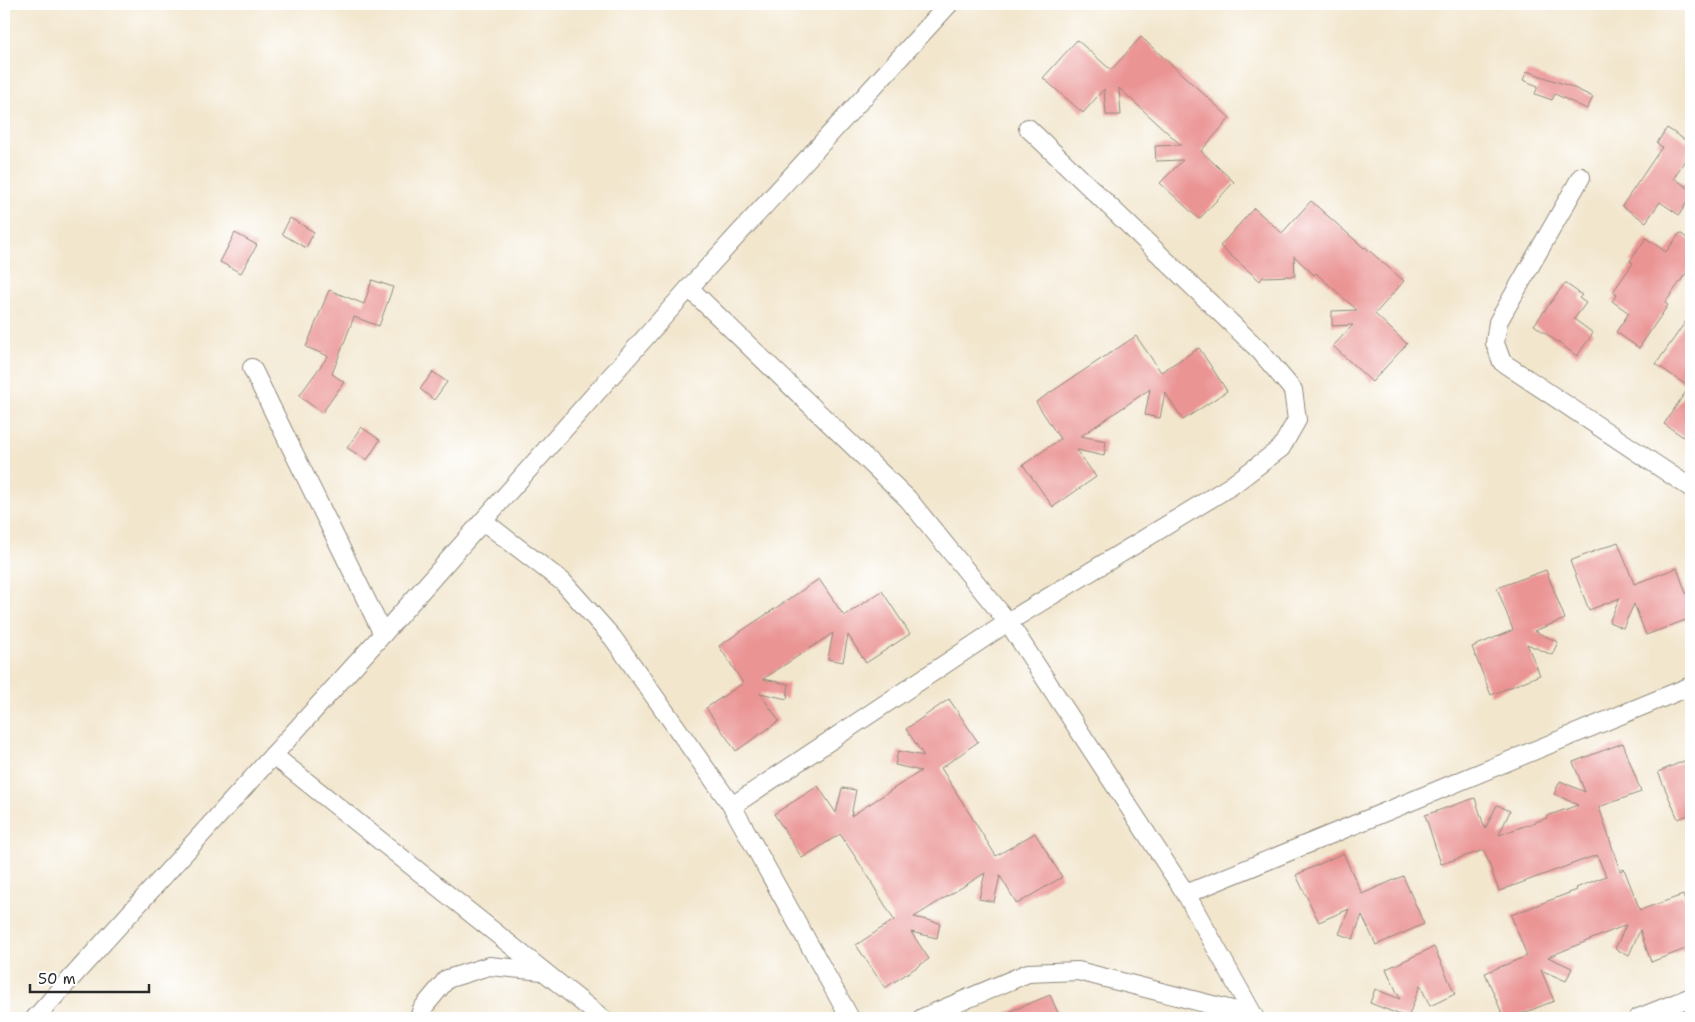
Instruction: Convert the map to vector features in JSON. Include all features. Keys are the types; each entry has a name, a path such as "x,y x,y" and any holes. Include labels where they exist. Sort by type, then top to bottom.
{"street":[{"path":"35,1018 382,634 689,288 949,4"},
{"path":"732,806 1008,622 1231,486 1282,448 1297,420 1293,390 1260,351 1028,128"},
{"path":"1581,178 1498,322 1495,343 1502,362 1691,488"},
{"path":"689,288 908,499 1008,622 1186,894 1253,1016"},
{"path":"252,368 382,634"},
{"path":"482,521 563,582 613,638 732,806 850,1018"},
{"path":"1186,894 1691,686"},
{"path":"273,755 602,1018"},
{"path":"419,1018 422,1009 448,980 489,966 543,971"},
{"path":"922,1018 1028,973 1078,971 1253,1016"},
{"path":"1638,1018 1691,997"}],"building":[{"path":"1141,37 1230,118 1201,151 1234,182 1199,219 1160,183 1183,160 1156,161 1155,146 1181,145 1119,88 1121,115 1106,115 1104,89 1083,113 1043,78 1077,40 1111,70"},
{"path":"1527,71 1572,87 1593,97 1587,109 1555,94 1552,100 1535,94 1538,86 1523,80"},
{"path":"1667,128 1691,144 1691,150 1674,178 1691,190 1691,196 1679,215 1660,202 1646,222 1622,206 1662,147 1657,143"},
{"path":"1311,201 1404,281 1375,314 1407,344 1372,382 1333,346 1353,325 1332,326 1332,311 1357,310 1316,273 1314,275 1294,256 1295,276 1263,277 1260,281 1220,246 1254,208 1282,233"},
{"path":"290,218 314,232 306,248 282,234"},
{"path":"235,233 257,245 241,273 220,262"},
{"path":"1680,233 1691,241 1691,266 1665,303 1668,305 1639,348 1616,332 1629,313 1612,301 1617,295 1613,292 1633,263 1630,261 1646,238 1666,252"},
{"path":"372,280 393,287 379,326 354,317 332,374 344,382 322,413 299,396 328,356 306,347 329,290 364,304"},
{"path":"1565,283 1582,295 1579,298 1586,303 1574,319 1593,333 1577,356 1534,325"},
{"path":"1691,314 1691,442 1664,424 1689,387 1656,364"},
{"path":"1136,336 1161,372 1199,348 1227,391 1183,420 1165,392 1160,418 1145,415 1150,389 1081,436 1106,441 1104,456 1077,450 1096,477 1053,507 1023,465 1060,439 1036,402"},
{"path":"433,372 447,382 434,400 420,389"},
{"path":"361,427 380,440 367,460 347,448"},
{"path":"1618,542 1634,584 1677,568 1691,607 1691,618 1646,635 1634,604 1623,628 1609,622 1620,598 1589,610 1570,561"},
{"path":"1546,570 1565,619 1534,631 1558,642 1552,655 1527,644 1540,675 1491,695 1472,647 1513,630 1497,588"},
{"path":"819,579 844,616 882,591 910,634 866,663 848,635 843,662 828,659 833,633 763,679 789,684 787,699 760,693 779,721 736,751 706,708 743,683 719,646"},
{"path":"949,699 978,742 941,768 996,856 1035,833 1062,877 1017,904 1000,876 994,902 979,899 985,873 914,917 940,923 937,938 911,932 929,959 885,988 856,945 894,920 872,882 840,834 802,858 774,814 818,786 836,813 842,788 856,790 851,816 921,771 895,765 898,751 924,756 906,729"},
{"path":"1623,743 1641,792 1599,807 1620,871 1624,869 1640,910 1683,895 1691,918 1691,947 1651,962 1640,930 1629,955 1615,949 1626,925 1548,957 1572,968 1566,981 1541,970 1554,1001 1511,1018 1504,1018 1485,973 1527,956 1511,915 1577,890 1576,888 1606,876 1597,855 1499,891 1484,850 1441,864 1425,815 1475,798 1485,829 1497,805 1510,811 1499,835 1547,818 1547,816 1578,805 1554,794 1560,781 1585,792 1573,762"},
{"path":"1691,758 1691,814 1678,819 1658,772"},
{"path":"1343,853 1362,894 1403,876 1424,924 1376,945 1362,915 1353,939 1339,934 1349,909 1319,922 1296,875"},
{"path":"1434,947 1455,994 1430,1006 1420,985 1408,1018 1370,1003 1375,989 1400,999 1386,969"},
{"path":"1050,995 1058,1013 1053,1015 1055,1018 994,1018"}]}
